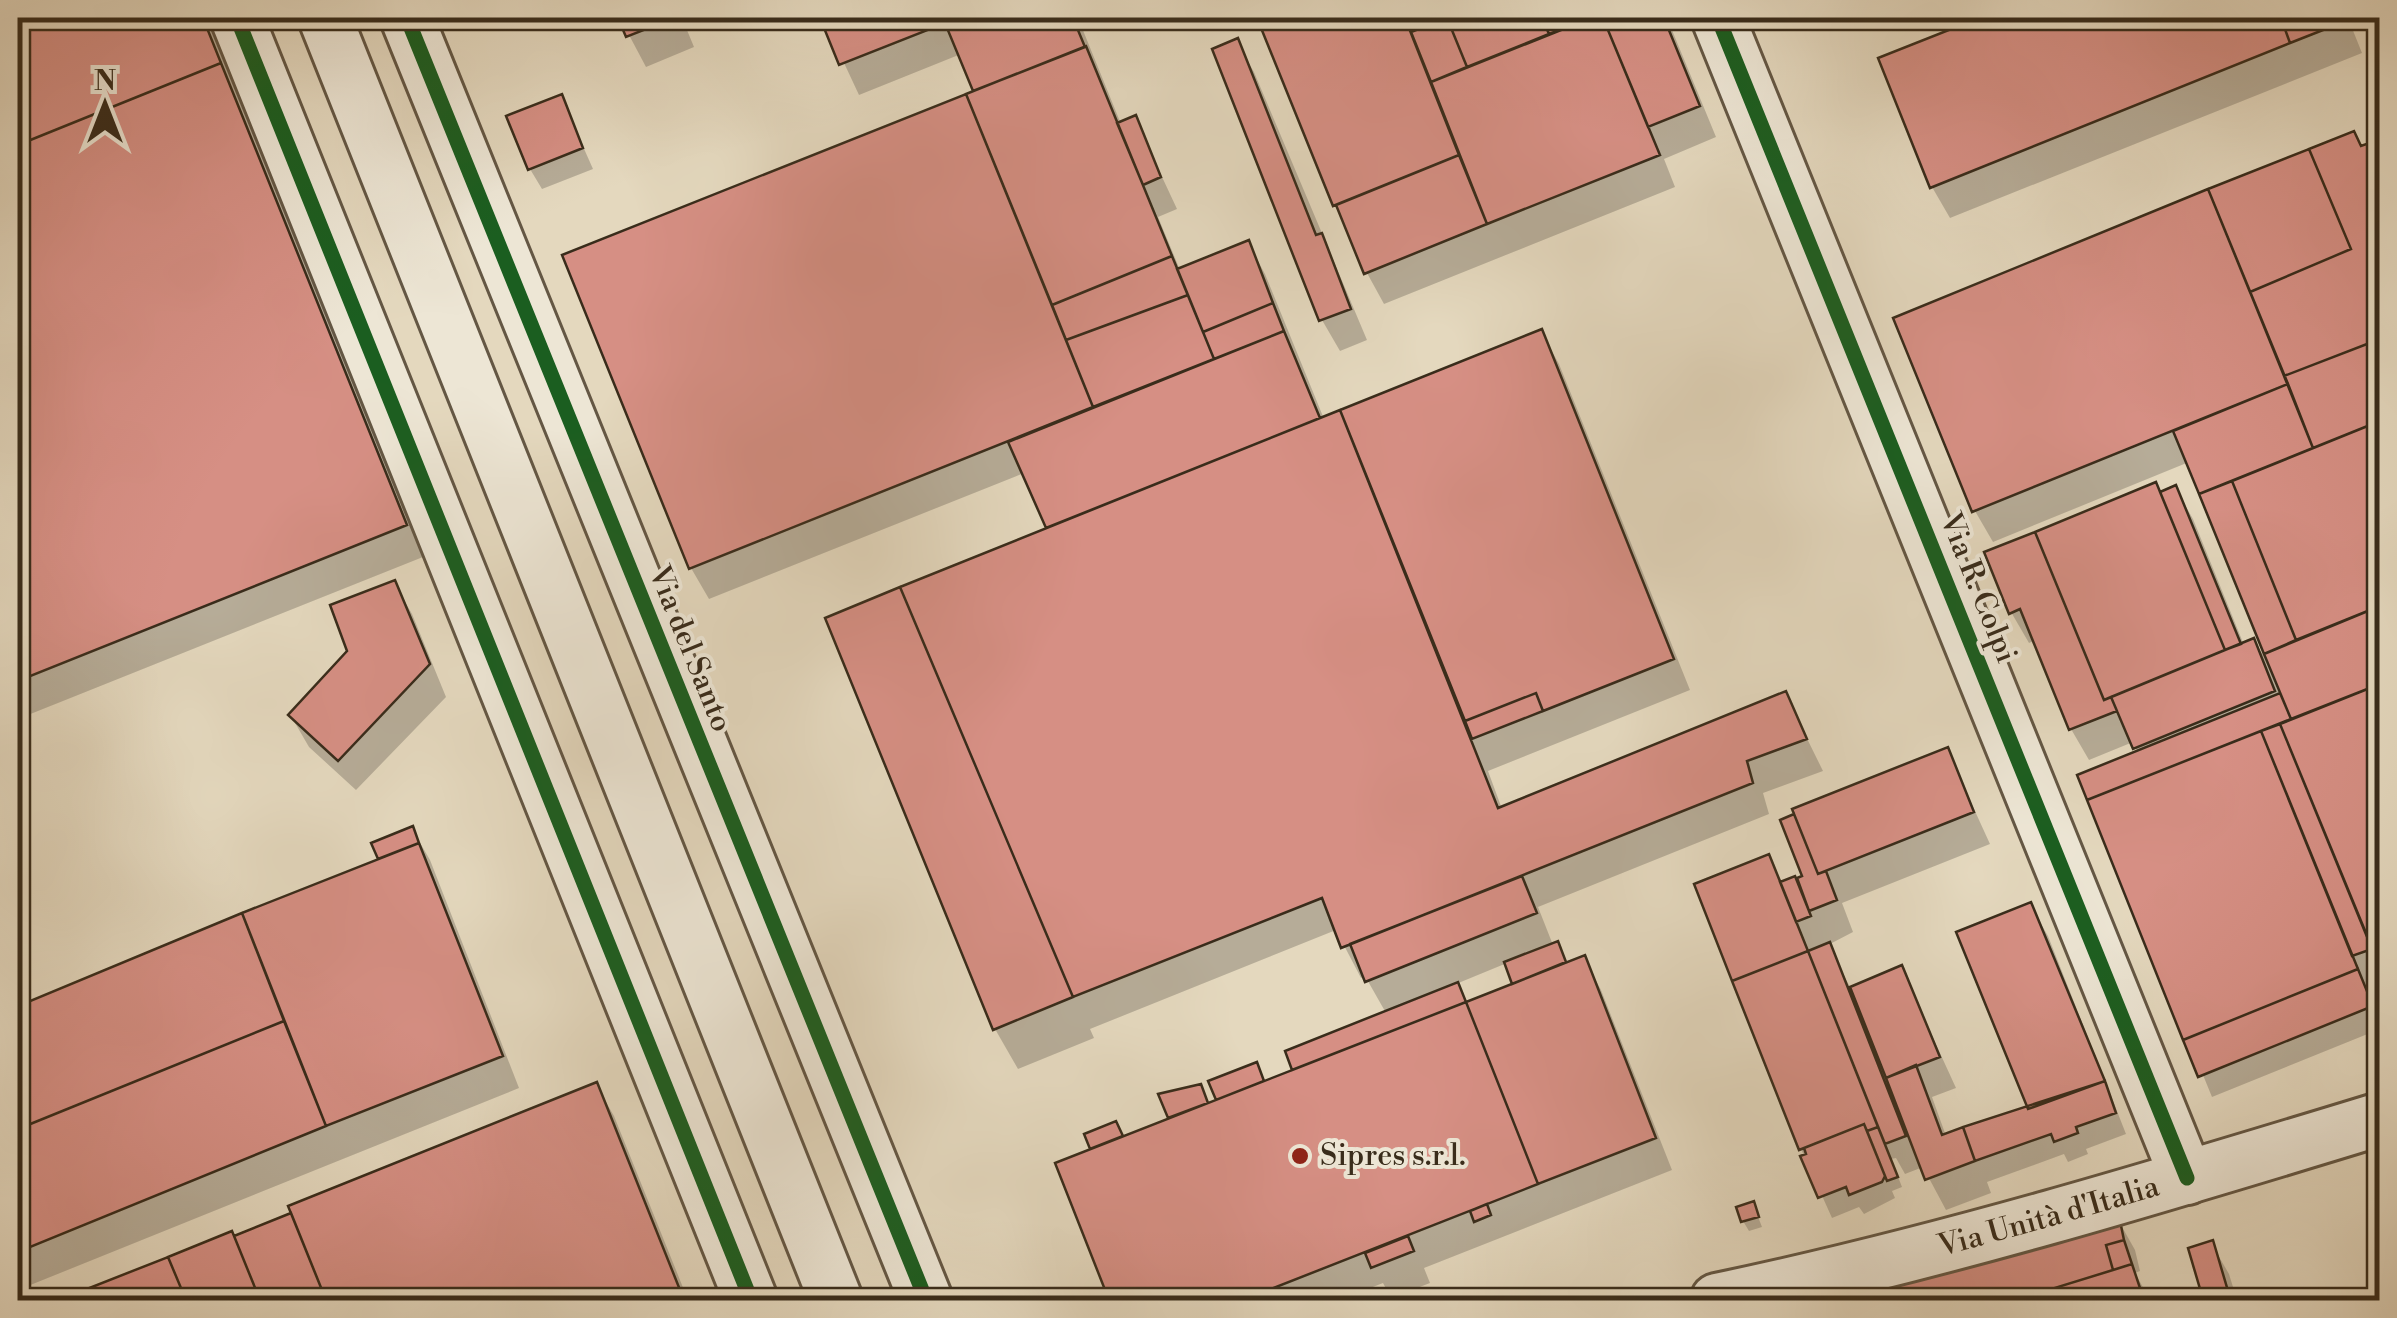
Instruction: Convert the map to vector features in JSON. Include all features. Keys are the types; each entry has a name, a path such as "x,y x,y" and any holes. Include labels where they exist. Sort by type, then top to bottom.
{"street":[{"path":"237,18 751,1300"},
{"path":"324,18 836,1300"},
{"name":"Via del Santo","path":"407,18 926,1300"},
{"name":"Via R. Colpi","path":"1718,18 2187,1178"},
{"path":"422,260 494,232"},
{"name":"Via Unità d'Italia","path":"1717,1300 1837,1288 2380,1119"}],"building":[{"path":"18,18 203,18 221,63 18,145"},
{"path":"618,18 674,18 626,37"},
{"path":"820,18 1073,18 1085,47 973,91 945,23 839,65"},
{"path":"1257,18 1405,18 1459,155 1333,206"},
{"path":"1405,18 1447,18 1411,32"},
{"path":"1447,18 1467,67 1431,82 1411,32"},
{"path":"1447,18 1542,18 1549,34 1467,67"},
{"path":"1542,18 1591,18 1549,34"},
{"path":"1591,18 1603,18 1660,155 1487,224 1431,82"},
{"path":"1603,18 1664,18 1700,106 1648,127"},
{"path":"1979,18 2281,18 2290,43 1930,188 1878,58"},
{"path":"2281,18 2345,18 2346,21 2290,43"},
{"path":"1238,38 1316,235 1322,233 1351,309 1319,321 1212,49"},
{"path":"1086,46 1172,256 1052,305 966,94"},
{"path":"221,63 407,525 18,681 18,145"},
{"path":"562,94 583,148 528,170 506,116"},
{"path":"966,94 1093,407 689,569 562,255"},
{"path":"1136,115 1161,177 1143,185 1117,123"},
{"path":"2354,131 2361,146 2372,142 2380,159 2380,324 2374,327 2380,339 2284,376 2250,292 2351,249 2309,149"},
{"path":"2309,149 2351,249 2250,292 2208,189"},
{"path":"1459,155 1487,224 1364,274 1336,205"},
{"path":"2208,189 2288,384 1972,512 1893,318"},
{"path":"1249,240 1273,303 1203,332 1177,269"},
{"path":"1172,256 1188,295 1066,340 1052,305"},
{"path":"1188,295 1214,359 1093,407 1066,340"},
{"path":"1273,303 1284,331 1214,359 1203,332"},
{"path":"1542,329 1674,659 1543,711 1536,693 1465,721 1340,410"},
{"path":"1284,331 1320,418 1046,528 1008,442"},
{"path":"2380,339 2380,421 2313,448 2284,376"},
{"path":"2288,384 2313,448 2199,494 2173,431"},
{"path":"1340,410 1498,808 1786,691 1807,739 1747,761 1753,783 1341,948 1322,898 1073,997 900,587"},
{"path":"2380,421 2380,606 2296,640 2232,481"},
{"path":"2232,481 2296,640 2264,654 2199,494"},
{"path":"2156,482 2225,650 2104,700 2035,532"},
{"path":"2176,485 2241,644 2225,650 2160,492"},
{"path":"2035,532 2104,700 2111,697 2117,711 2069,730 2020,609 2009,614 1984,552"},
{"path":"395,580 430,664 338,761 288,715 347,651 330,605"},
{"path":"900,587 1073,997 993,1030 825,618"},
{"path":"2380,606 2380,684 2291,719 2264,654"},
{"path":"2254,638 2275,691 2133,749 2111,697"},
{"path":"2380,684 2380,953 2375,955 2280,724"},
{"path":"1536,693 1543,711 1472,739 1465,721"},
{"path":"2280,693 2291,719 2087,800 2077,775"},
{"path":"2280,724 2372,949 2352,956 2261,731"},
{"path":"2261,731 2358,969 2183,1040 2087,800"},
{"path":"1948,747 1974,812 1818,874 1792,809"},
{"path":"1794,814 1818,874 1826,871 1837,900 1809,911 1797,878 1802,876 1780,820"},
{"path":"413,826 419,843 378,859 371,843"},
{"path":"419,843 503,1056 326,1126 242,913"},
{"path":"1769,854 1808,951 1732,981 1694,884"},
{"path":"1522,876 1537,913 1365,982 1350,944"},
{"path":"1795,876 1811,916 1796,922 1780,882"},
{"path":"2031,902 2105,1081 2028,1109 1956,932"},
{"path":"242,913 284,1021 18,1129 18,1006"},
{"path":"1558,941 1566,962 1512,984 1504,962"},
{"path":"1830,942 1906,1136 1885,1144 1808,951"},
{"path":"1808,951 1878,1127 1867,1131 1864,1124 1799,1150 1732,981"},
{"name":"Sipres s.r.l.","path":"1585,955 1656,1138 1538,1184 1466,1002"},
{"path":"1902,965 1940,1057 1886,1078 1850,987"},
{"path":"2358,969 2373,1006 2198,1077 2183,1040"},
{"path":"1458,982 1466,1002 1292,1070 1285,1051"},
{"name":"Sipres s.r.l.","path":"1466,1002 1538,1184 1243,1300 1109,1300 1055,1163"},
{"path":"284,1021 326,1126 18,1252 18,1129"},
{"path":"1257,1062 1264,1081 1216,1100 1208,1081"},
{"path":"1916,1065 1942,1135 1963,1127 1975,1161 1925,1180 1886,1078"},
{"path":"2105,1081 2116,1113 2076,1127 2078,1133 2054,1142 2051,1134 1975,1161 1963,1127"},
{"path":"597,1082 684,1300 326,1300 288,1206"},
{"path":"1201,1084 1208,1103 1168,1118 1158,1094"},
{"path":"1116,1121 1123,1136 1090,1149 1084,1134"},
{"path":"1864,1124 1885,1176 1882,1182 1849,1195 1846,1187 1818,1198 1800,1156 1806,1154 1804,1148"},
{"path":"1878,1127 1898,1177 1887,1181 1867,1131"},
{"path":"1754,1201 1759,1217 1741,1222 1736,1207"},
{"path":"1487,1204 1491,1215 1474,1222 1470,1211"},
{"path":"291,1213 326,1300 260,1300 234,1236"},
{"path":"2119,1216 2124,1240 2106,1245 2113,1270 2016,1300 1848,1300"},
{"path":"232,1231 260,1300 186,1300 168,1257"},
{"path":"1408,1236 1414,1251 1371,1268 1365,1253"},
{"path":"2124,1240 2132,1264 2113,1270 2106,1245"},
{"path":"2213,1240 2228,1291 2203,1299 2188,1248"},
{"path":"168,1257 186,1300 59,1300"},
{"path":"2132,1264 2144,1300 2016,1300 2113,1270"}],"cycle path":[{"path":"237,18 751,1300"},
{"path":"407,18 926,1300"},
{"path":"1718,18 2187,1178"}],"place":[{"name":"Sipres s.r.l.","path":"1300,1156"}]}
